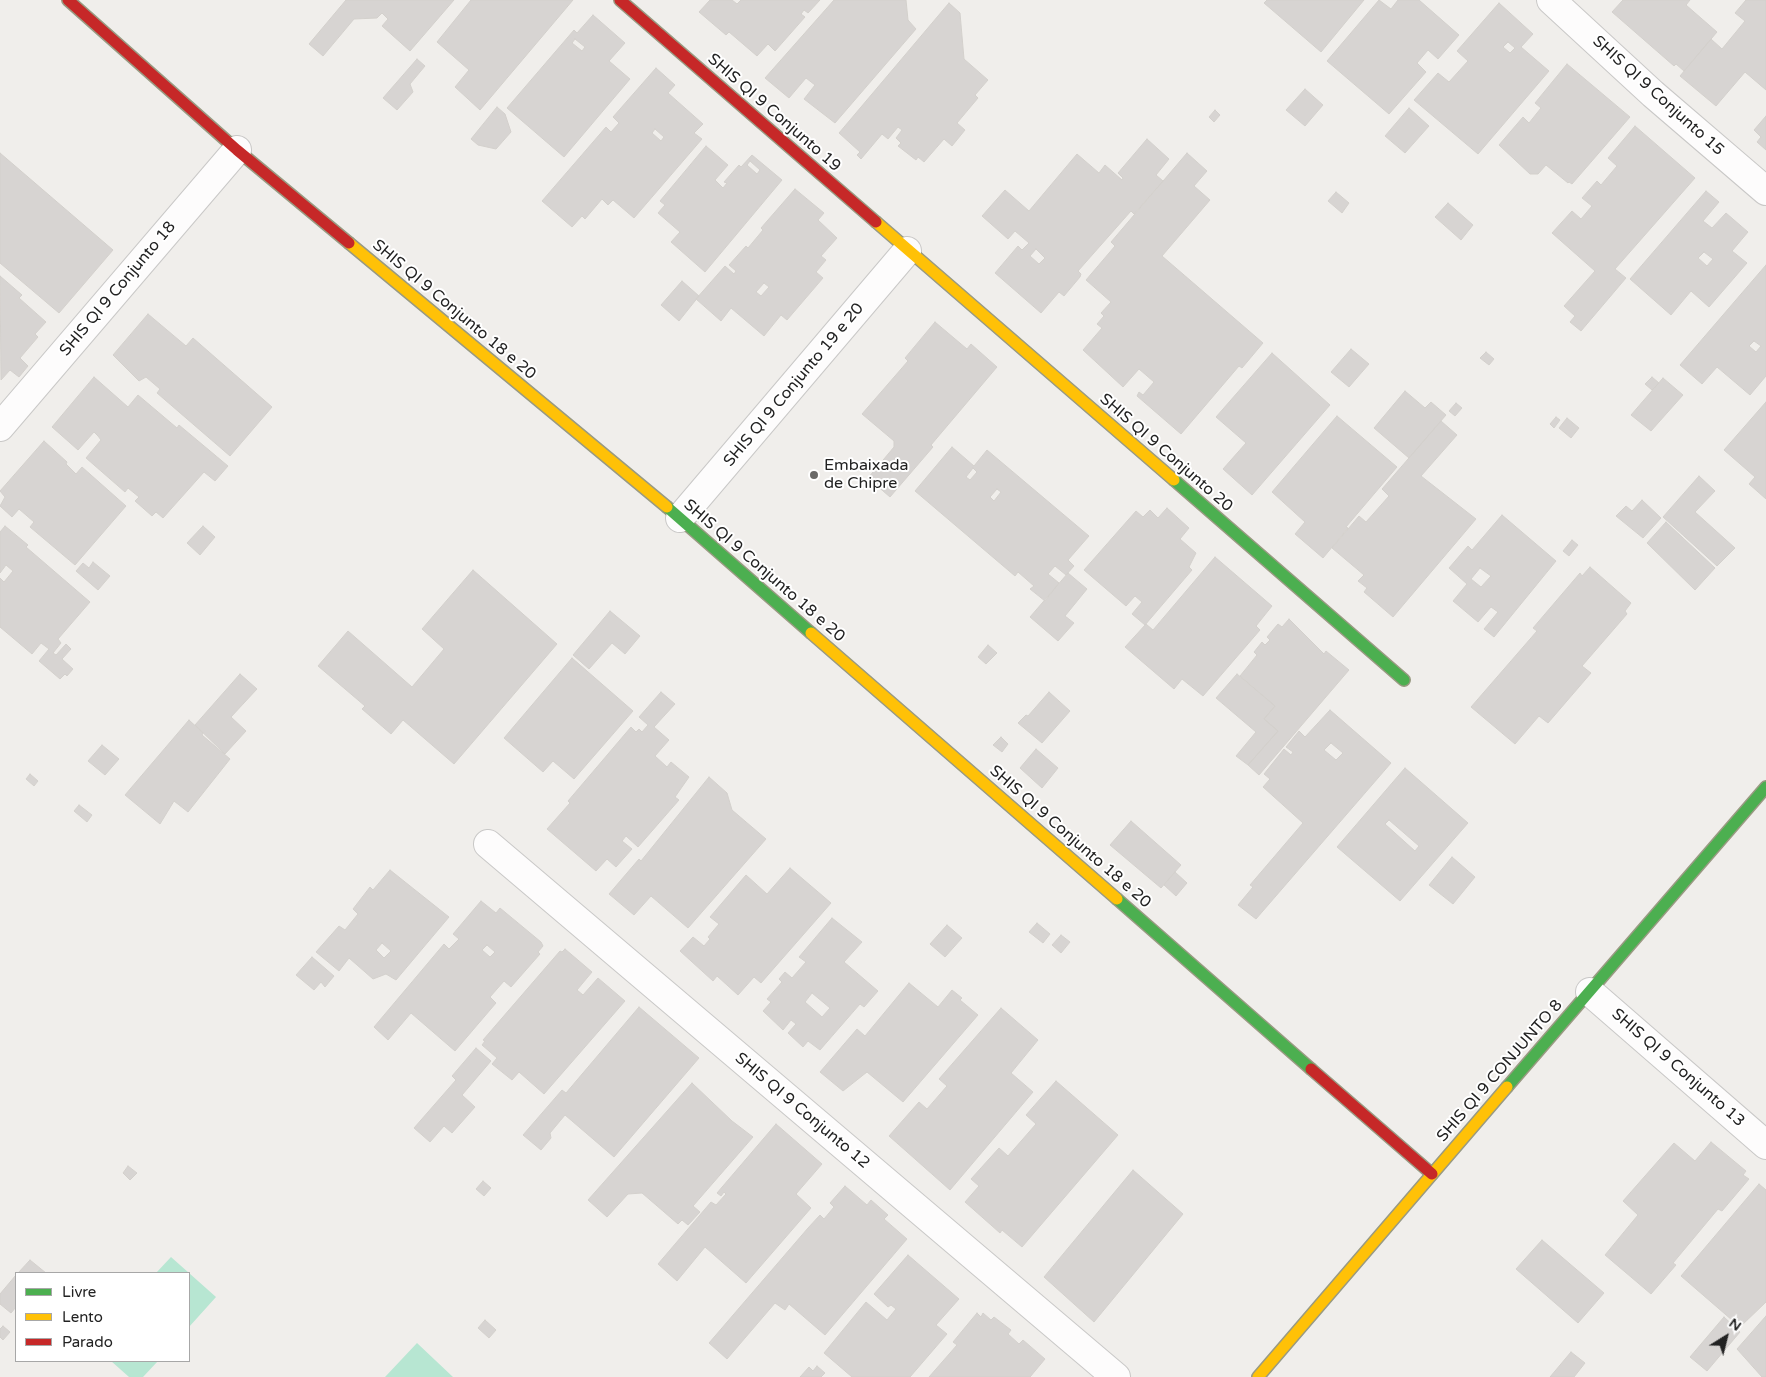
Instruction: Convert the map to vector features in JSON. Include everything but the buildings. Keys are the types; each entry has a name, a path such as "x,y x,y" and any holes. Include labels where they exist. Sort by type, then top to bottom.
{"street":[{"name":"SHIS QI 9 Conjunto 18 e 20","path":"68,0 236,150 680,518 1432,1174"},
{"name":"SHIS QI 9 Conjunto 19","path":"620,0 907,251"},
{"name":"SHIS QI 9 Conjunto 15","path":"1551,0 1653,94 1766,191"},
{"name":"SHIS QI 9 Conjunto 18","path":"0,427 236,150"},
{"name":"SHIS QI 9 Conjunto 19 e 20","path":"680,518 907,251"},
{"name":"SHIS QI 9 Conjunto 20","path":"907,251 1404,680"},
{"name":"SHIS QI 9 CONJUNTO 8","path":"1258,1377 1766,787"},
{"name":"SHIS QI 9 Conjunto 12","path":"488,844 1116,1377"},
{"name":"SHIS QI 9 Conjunto 13","path":"1590,992 1766,1145"}],"green space":[{"path":"171,1257 188,1272 157,1272"},
{"path":"190,1274 216,1297 190,1326"},
{"path":"417,1343 453,1377 385,1377"},
{"path":"112,1362 157,1362 143,1377 129,1377"}],"traffic: fast":[{"path":"1174,480 1404,680"},
{"path":"667,507 811,633"},
{"path":"1507,1087 1766,787"},
{"path":"1117,899 1311,1069"}],"traffic: slow":[{"path":"876,222 1174,480"},
{"path":"349,243 667,507"},
{"path":"811,633 1117,899"},
{"path":"1258,1377 1507,1087"}],"traffic: jam":[{"path":"68,0 237,150 349,243"},
{"path":"620,0 876,222"},
{"path":"1311,1069 1432,1174"}],"place":[{"name":"Embaixada de Chipre","path":"814,475"}]}
